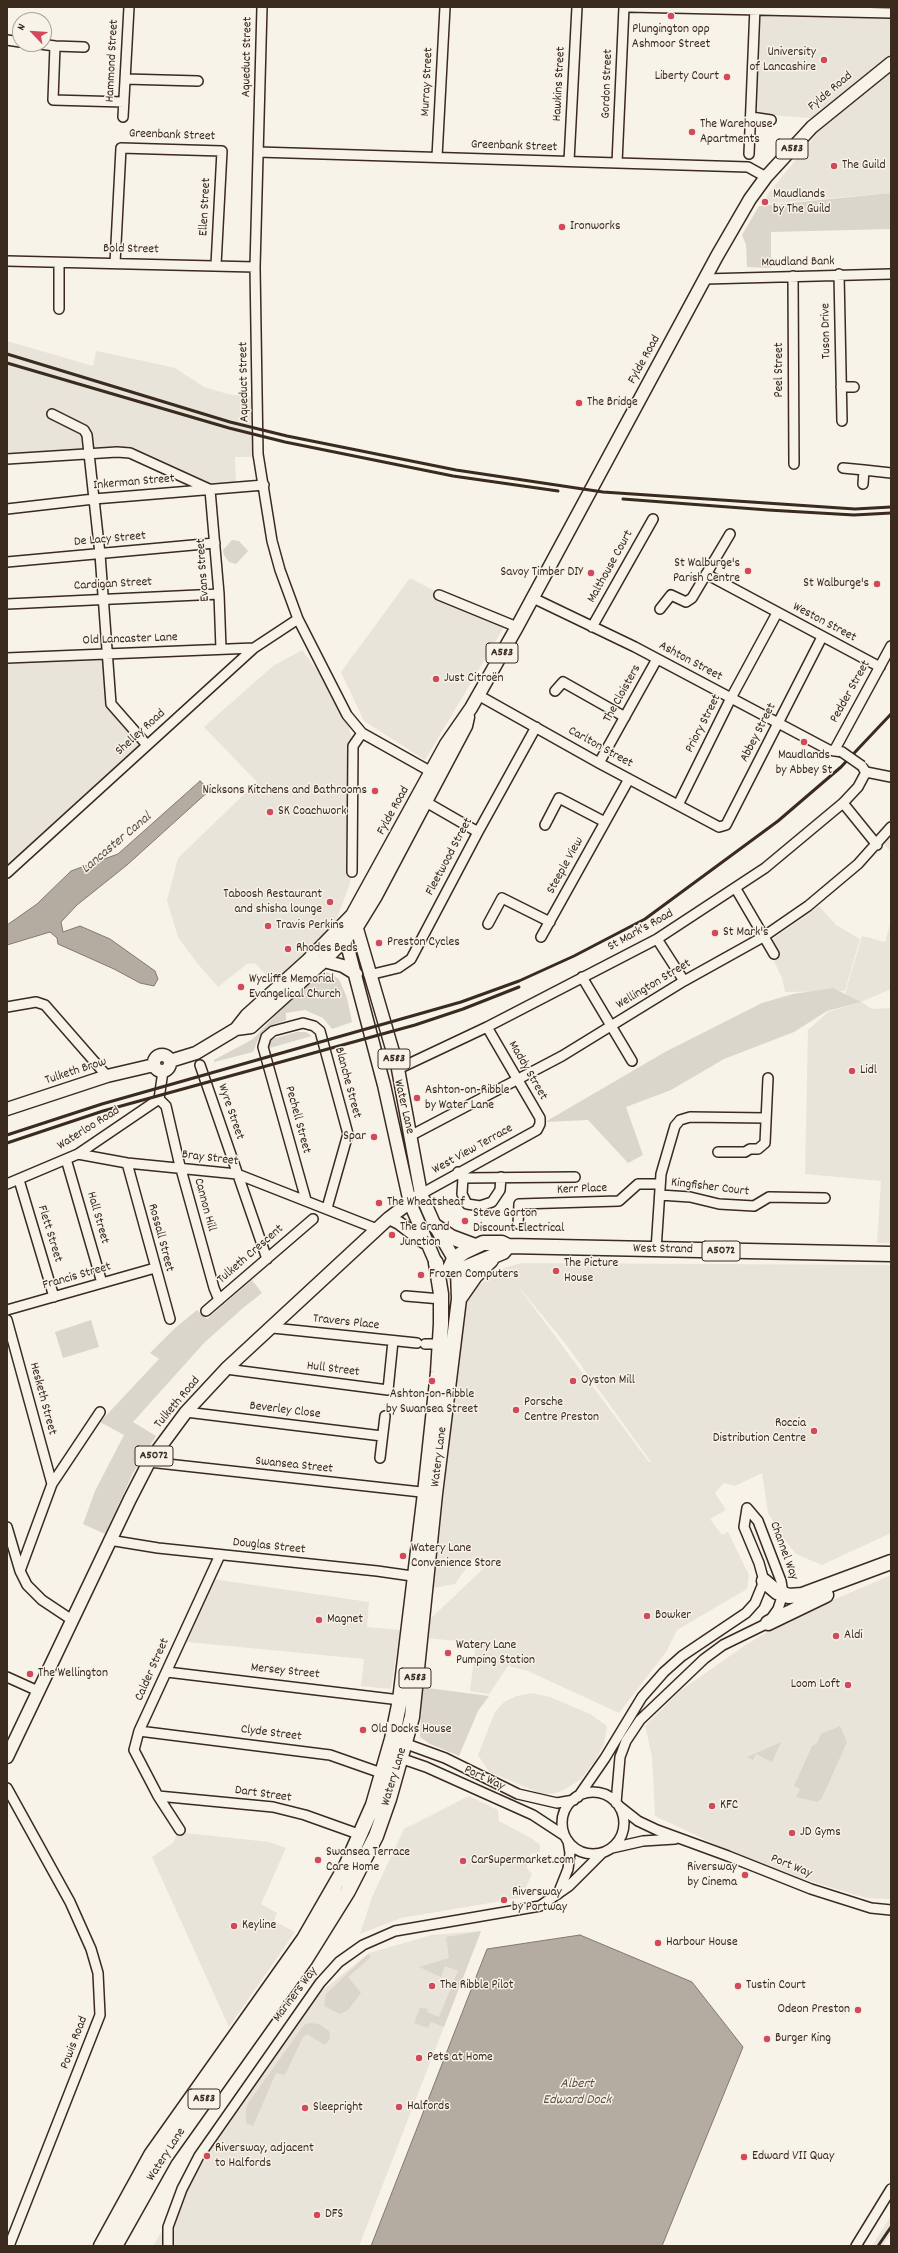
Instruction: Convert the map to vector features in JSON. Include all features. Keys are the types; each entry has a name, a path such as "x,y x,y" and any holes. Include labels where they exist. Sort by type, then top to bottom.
{"highway":[{"name":"A5072","path":"435,1226 451,1237 475,1246"},
{"name":"West Strand","path":"454,1267 475,1246 492,1243 502,1243 508,1246 891,1254"},
{"path":"436,1263 454,1267 492,1256 502,1252 508,1246"},
{"path":"459,1299 475,1276 489,1264 492,1256"},
{"name":"Watery Lane","path":"436,1263 441,1299 441,1324 446,1345"},
{"path":"441,1324 448,1310 454,1267"},
{"name":"Watery Lane","path":"101,2246 126,2197 160,2142 304,1939 329,1898 389,1776 402,1758 399,1741 400,1700 420,1578 446,1345 459,1299 454,1267"},
{"path":"764,1581 770,1588 783,1594 802,1595 891,1562"},
{"path":"768,1623 891,1562"},
{"name":"Watery Lane","path":"115,2246 165,2157 305,1960 348,1891 376,1836 389,1776 388,1754 399,1741 412,1717 420,1578"}],"main road":[{"name":"Fylde Road","path":"357,927 376,896 426,802 435,774 456,727 471,708 517,628 743,209 766,177 812,127 891,63"},
{"name":"Fylde Road","path":"342,926 352,915 435,774"},
{"name":"Water Lane","path":"352,915 357,927 369,975 398,1070 421,1194"},
{"name":"Water Lane","path":"342,926 356,974 410,1203"},
{"name":"Tulketh Brow","path":"7,1109 107,1076 162,1066 196,1053 236,1029 247,1015 308,960 342,926"},
{"name":"Tulketh Brow","path":"236,1029 251,1027 324,961 357,927"},
{"path":"324,961 343,966 356,974"},
{"name":"A5072","path":"389,1218 396,1208 406,1181"},
{"name":"Tulketh Road","path":"7,1757 109,1540 149,1462 186,1412 226,1369 273,1328 389,1218 421,1194"},
{"name":"Watery Lane","path":"421,1194 454,1267"},
{"name":"Watery Lane","path":"410,1203 436,1263"},
{"path":"389,1218 404,1226 427,1245"}],"street":[{"name":"Hammond Street","path":"123,117 129,7"},
{"name":"Aqueduct Street","path":"262,7 255,267 258,454 272,541 280,570 298,619 347,715 362,733 435,774"},
{"name":"Murray Street","path":"437,158 445,7"},
{"name":"Hawkins Street","path":"569,162 577,7"},
{"name":"Gordon Street","path":"617,163 624,7"},
{"path":"629,7 755,8 891,13"},
{"path":"749,154 752,117 755,8"},
{"path":"52,46 84,47"},
{"path":"56,46 53,100 124,102"},
{"path":"125,79 198,81"},
{"path":"752,117 771,120"},
{"name":"Greenbank Street","path":"115,263 121,148 222,151"},
{"name":"Ellen Street","path":"216,265 222,151"},
{"name":"Greenbank Street","path":"258,152 748,167 766,177"},
{"name":"Bold Street","path":"7,261 255,267"},
{"path":"59,263 59,309"},
{"name":"Maudland Bank","path":"705,279 839,274 891,274"},
{"name":"Tuson Drive","path":"839,274 842,421"},
{"name":"Peel Street","path":"793,276 794,464"},
{"path":"841,387 854,387"},
{"path":"52,414 84,430 87,435 100,554 111,704 148,745"},
{"path":"7,459 117,452 130,454 210,490"},
{"path":"843,468 891,473"},
{"path":"863,484 864,470"},
{"name":"Inkerman Street","path":"7,509 94,499 264,485"},
{"name":"Evans Street","path":"210,490 219,594 221,649"},
{"name":"Malthouse Court","path":"592,627 653,519"},
{"path":"660,609 671,595 686,602 692,598 730,534"},
{"name":"De Lacy Street","path":"7,562 215,543"},
{"name":"Weston Street","path":"706,574 880,667"},
{"name":"Cardigan Street","path":"7,604 219,594"},
{"path":"439,594 517,628"},
{"name":"Ashton Street","path":"533,598 657,659 838,752 864,769"},
{"name":"Priory Street","path":"678,805 731,698 778,613"},
{"name":"Shelley Road","path":"7,873 254,648 298,619"},
{"name":"Abbey Street","path":"710,822 720,827 726,825 822,637"},
{"name":"Pedder Street","path":"838,752 891,646"},
{"name":"Old Lancaster Lane","path":"7,658 254,648"},
{"name":"The Cloisters","path":"599,763 657,659"},
{"path":"555,691 563,682 625,717"},
{"name":"Carlton Street","path":"478,695 599,763 710,822"},
{"name":"Fleetwood Street","path":"369,975 398,968 411,959 478,832 536,727"},
{"path":"352,872 353,746 362,733"},
{"path":"864,769 891,777"},
{"name":"St Mark's Road","path":"398,1070 487,1027 657,939 736,889 765,868 843,803 858,787 864,769"},
{"name":"Steeple View","path":"541,938 629,779"},
{"path":"546,825 560,798 605,822"},
{"path":"426,802 478,832"},
{"path":"843,803 877,845"},
{"name":"Wellington Street","path":"410,1136 518,1081 684,981 763,937 808,906 858,864 877,845 891,827"},
{"path":"736,889 774,954"},
{"path":"488,924 502,898 550,922"},
{"path":"657,939 684,981"},
{"path":"582,977 632,1061"},
{"path":"7,1008 36,1002 45,1005 107,1076"},
{"name":"Blanche Street","path":"263,1047 266,1037 273,1031 303,1023 314,1026 320,1031 348,1134 327,1208"},
{"name":"Maddy Street","path":"487,1027 540,1118 540,1124 537,1130"},
{"name":"Pechell Street","path":"263,1047 306,1200"},
{"name":"Wyre Street","path":"200,1065 267,1258"},
{"path":"159,1099 162,1066"},
{"path":"718,1152 745,1152 750,1149 758,1149 764,1143 768,1078"},
{"name":"Waterloo Road","path":"7,1184 78,1154 159,1099"},
{"name":"Cannon Hill","path":"159,1099 166,1106 181,1168 214,1288 219,1300"},
{"path":"656,1250 660,1184 675,1126 680,1120 690,1117 766,1118"},
{"name":"West View Terrace","path":"421,1194 460,1175 537,1130"},
{"name":"Bray Street","path":"78,1154 127,1162 237,1174 327,1208 377,1230"},
{"name":"Hall Street","path":"66,1160 102,1283"},
{"name":"Rossall Street","path":"127,1162 154,1268 170,1319"},
{"path":"501,1178 500,1190 492,1202 480,1206 467,1204 462,1194 460,1175 501,1178 575,1177"},
{"name":"Flett Street","path":"19,1180 54,1297"},
{"name":"Kerr Place","path":"518,1224 519,1204 619,1201 638,1184 660,1184"},
{"name":"Kingfisher Court","path":"660,1195 690,1197 719,1204 754,1206 769,1197 825,1198"},
{"name":"Tulketh Crescent","path":"206,1311 313,1219"},
{"name":"Francis Street","path":"7,1310 154,1268"},
{"path":"406,1296 441,1299"},
{"name":"Hesketh Street","path":"8,1324 52,1484"},
{"name":"Travers Place","path":"273,1328 393,1341 446,1345"},
{"name":"Hull Street","path":"226,1369 388,1390 393,1341"},
{"path":"20,1571 52,1484 100,1412"},
{"name":"Beverley Close","path":"186,1412 382,1436"},
{"path":"380,1458 385,1416"},
{"name":"Swansea Street","path":"149,1462 430,1493"},
{"name":"Channel Way","path":"764,1581 759,1563 744,1527 747,1508 758,1521 781,1581 783,1594 778,1609 768,1623"},
{"path":"7,1527 20,1571 27,1585 42,1600 72,1620"},
{"name":"Douglas Street","path":"109,1540 220,1555 377,1571 420,1578"},
{"name":"Calder Street","path":"180,1830 158,1796 134,1750 139,1731 220,1555"},
{"path":"558,1896 568,1869 570,1853 562,1824 563,1816 605,1758 642,1697 682,1656 751,1608 759,1596 764,1581"},
{"path":"566,1838 582,1852 592,1854 602,1853 612,1848 619,1841 623,1831 624,1821 617,1805 620,1757 626,1741 640,1720 704,1659 723,1645 768,1623"},
{"name":"Mersey Street","path":"167,1672 400,1700"},
{"path":"7,1677 38,1691"},
{"name":"Clyde Street","path":"139,1731 330,1755 389,1776"},
{"name":"Port Way","path":"399,1741 445,1758 518,1794 557,1803 576,1798"},
{"name":"Port Way","path":"388,1754 426,1767 533,1814 566,1838"},
{"name":"Powis Road","path":"7,1788 70,1902 91,1949 98,1973 100,2015 9,2246"},
{"path":"576,1798 591,1793 600,1793 617,1805"},
{"name":"Dart Street","path":"158,1796 273,1807 305,1815 361,1835"},
{"name":"Port Way","path":"617,1805 638,1821 684,1840 842,1900 871,1908 891,1910"},
{"name":"Port Way","path":"612,1848 643,1841 684,1840"},
{"name":"Mariners Way","path":"168,2246 168,2228 182,2189 199,2156 320,1983 339,1962 363,1945 395,1931 540,1906 558,1896 602,1853"},
{"path":"856,2246 891,2189"}],"shaded area":[{"name":"University of Lancashire","path":"760,7 891,7 891,193 765,204 767,195 820,130 840,113 810,118 754,114"},
{"path":"891,193 891,229 771,232 771,268 747,267 746,245 742,235 759,206"},
{"path":"7,341 93,366 96,351 175,368 204,387 228,394 251,397 256,457 235,457 236,485 209,488 132,451 7,457"},
{"path":"232,540 239,541 248,551 236,564 229,562 224,555 223,550"},
{"path":"410,578 504,627 425,760 364,721 341,672"},
{"path":"302,650 341,703 347,715 353,746 352,872 349,886 329,940 277,987 255,963 247,964 218,987 197,963 178,937 167,901 178,858 257,782 204,727 273,666"},
{"path":"96,657 104,659 104,692 146,742 7,867 7,662"},
{"path":"891,821 891,851 877,838"},
{"path":"819,906 836,925 860,939 845,991 785,992 782,978 766,944"},
{"path":"891,921 891,989 861,1002 872,1009 891,1008 891,1243 877,1243 881,1181 805,1174 808,1030 828,1012 860,1002 845,994 862,936 885,942"},
{"path":"327,972 339,979 347,998 352,1022 332,1029 323,1018 305,1010 286,1013 286,1020 272,1025 260,1035 253,1052 214,1062 214,1060 253,1039 311,978"},
{"path":"833,988 861,1002 827,1011 794,1032 724,1059 671,1090 626,1107 643,1155 628,1163 588,1120 545,1122 665,1052 762,1003 793,994"},
{"path":"297,1032 306,1032 312,1036 266,1049 272,1039"},
{"path":"521,1263 891,1265 891,1533 822,1565 796,1554 784,1539 768,1513 762,1473 735,1486 724,1483 715,1493 726,1510 710,1519 722,1535 728,1532 749,1575 747,1589 677,1630 666,1652 619,1713 528,1671 508,1666 489,1694 470,1691 476,1643 426,1638 429,1620 484,1568 482,1569 474,1557 455,1584 433,1588 467,1293 504,1268","holes":["514,1281 565,1343 651,1462 649,1462"]},
{"path":"252,1280 262,1293 204,1343 133,1422 156,1436 133,1473 105,1534 83,1524 95,1491 124,1435 100,1422 159,1359 150,1353 174,1329 197,1310 207,1319"},
{"path":"91,1320 99,1347 63,1358 55,1332"},
{"path":"891,1575 891,1899 866,1898 800,1878 723,1848 655,1816 652,1756 645,1726 680,1691 744,1646 787,1620"},
{"path":"213,1579 369,1602 367,1627 400,1630 391,1689 361,1686 364,1659 187,1642"},
{"path":"420,1687 489,1696 478,1711 459,1756 430,1744 420,1737 422,1701"},
{"path":"531,1693 550,1697 590,1714 607,1726 604,1744 595,1761 580,1780 562,1791 552,1794 540,1793 489,1772 478,1755 495,1712 504,1702 517,1696"},
{"path":"840,1726 847,1742 822,1798 817,1802 796,1797 800,1789 794,1786 812,1746 817,1743 821,1734"},
{"path":"781,1742 772,1762 756,1754 753,1760 747,1757"},
{"name":"CarSupermarket.com","path":"469,1796 498,1810 499,1821 531,1838 540,1845 540,1852 531,1854 527,1862 527,1868 532,1874 526,1887 519,1890 519,1898 401,1918 360,1934 372,1897 404,1829"},
{"name":"Keyline","path":"177,1832 269,1842 286,1848 261,1904 277,1913 274,1921 295,1932 229,2027 152,1857 174,1842"},
{"path":"481,1931 359,2246 153,2246 209,2153 322,1991 369,1953 432,1935"},
{"path":"481,1931 444,2027 431,2022 428,2028 414,2023 420,2008 428,2009 427,2012 439,2017 458,1971 445,1966 441,1977 419,1967 449,1958 446,1937"},
{"path":"368,1954 371,1957 348,1977 361,1993 348,2010 340,2014 324,2006 326,1994"},
{"path":"309,2023 319,2024 329,2031 330,2039 325,2045 307,2034 303,2037 285,2075 276,2073 253,2126 246,2123 246,2109 249,2102 304,2025"},
{"path":"891,2216 891,2233 883,2246 872,2246"}],"water":[{"path":"200,781 210,790 127,865 77,905 61,922 63,932 80,926 110,939 155,971 158,979 154,986 140,983 114,969 58,944 57,938 50,932 7,945 7,925 37,904 71,871 118,854"},
{"name":"Albert Edward Dock","path":"580,1935 692,1982 743,2047 662,2246 371,2246 487,1949"}],"railway":[{"path":"7,354 230,422 287,436 456,470 603,492 855,509 891,507"},
{"path":"7,363 229,428 285,442 453,476 558,491"},
{"path":"623,499 854,515 891,513"},
{"path":"7,1135 102,1104 461,1002 519,981 574,956 645,919 778,821 841,767 891,714"},
{"path":"7,1143 103,1111 415,1025 463,1009 519,987"},
{"path":"878,2246 891,2227"}],"place":[{"name":"Plungington opp Ashmoor Street","path":"671,16"},
{"name":"University of Lancashire","path":"824,60"},
{"name":"Liberty Court","path":"727,77"},
{"name":"The Warehouse Apartments","path":"692,132"},
{"name":"The Guild","path":"834,166"},
{"name":"Maudlands by The Guild","path":"765,202"},
{"name":"Ironworks","path":"562,227"},
{"name":"The Bridge","path":"579,403"},
{"name":"St Walburge's Parish Centre","path":"748,571"},
{"name":"Savoy Timber DIY","path":"591,573"},
{"name":"St Walburge's","path":"877,584"},
{"name":"Just Citroën","path":"436,679"},
{"name":"Maudlands by Abbey St","path":"804,742"},
{"name":"Nicksons Kitchens and Bathrooms","path":"375,791"},
{"name":"SK Coachwork","path":"270,812"},
{"name":"Taboosh Restaurant and shisha lounge","path":"330,902"},
{"name":"Travis Perkins","path":"268,926"},
{"name":"St Mark's","path":"715,933"},
{"name":"Preston Cycles","path":"379,943"},
{"name":"Rhodes Beds","path":"288,949"},
{"name":"Wycliffe Memorial Evangelical Church","path":"241,987"},
{"name":"Lidl","path":"852,1071"},
{"name":"Ashton-on-Ribble by Water Lane","path":"417,1098"},
{"name":"Spar","path":"374,1137"},
{"name":"The Wheatsheaf","path":"379,1203"},
{"name":"Steve Gorton Discount Electrical","path":"465,1221"},
{"name":"The Grand Junction","path":"392,1235"},
{"name":"The Picture House","path":"556,1271"},
{"name":"Frozen Computers","path":"421,1275"},
{"name":"Ashton-on-Ribble by Swansea Street","path":"432,1381"},
{"name":"Oyston Mill","path":"573,1381"},
{"name":"Porsche Centre Preston","path":"516,1410"},
{"name":"Roccia Distribution Centre","path":"814,1431"},
{"name":"Watery Lane Convenience Store","path":"403,1556"},
{"name":"Bowker","path":"647,1616"},
{"name":"Magnet","path":"319,1620"},
{"name":"Aldi","path":"836,1636"},
{"name":"Watery Lane Pumping Station","path":"448,1653"},
{"name":"The Wellington","path":"30,1674"},
{"name":"Loom Loft","path":"848,1685"},
{"name":"Old Docks House","path":"363,1730"},
{"name":"KFC","path":"712,1806"},
{"name":"JD Gyms","path":"792,1833"},
{"name":"Swansea Terrace Care Home","path":"318,1860"},
{"name":"CarSupermarket.com","path":"463,1861"},
{"name":"Riversway by Cinema","path":"745,1875"},
{"name":"Riversway by Portway","path":"504,1900"},
{"name":"Keyline","path":"234,1926"},
{"name":"Harbour House","path":"658,1943"},
{"name":"The Ribble Pilot","path":"432,1986"},
{"name":"Tustin Court","path":"738,1986"},
{"name":"Odeon Preston","path":"858,2010"},
{"name":"Burger King","path":"767,2039"},
{"name":"Pets at Home","path":"419,2058"},
{"name":"Halfords","path":"399,2107"},
{"name":"Sleepright","path":"305,2108"},
{"name":"Riversway, adjacent to Halfords","path":"207,2156"},
{"name":"Edward VII Quay","path":"744,2157"},
{"name":"DFS","path":"317,2215"}],"water label":[{"name":"Lancaster Canal","path":"117,844"}]}
